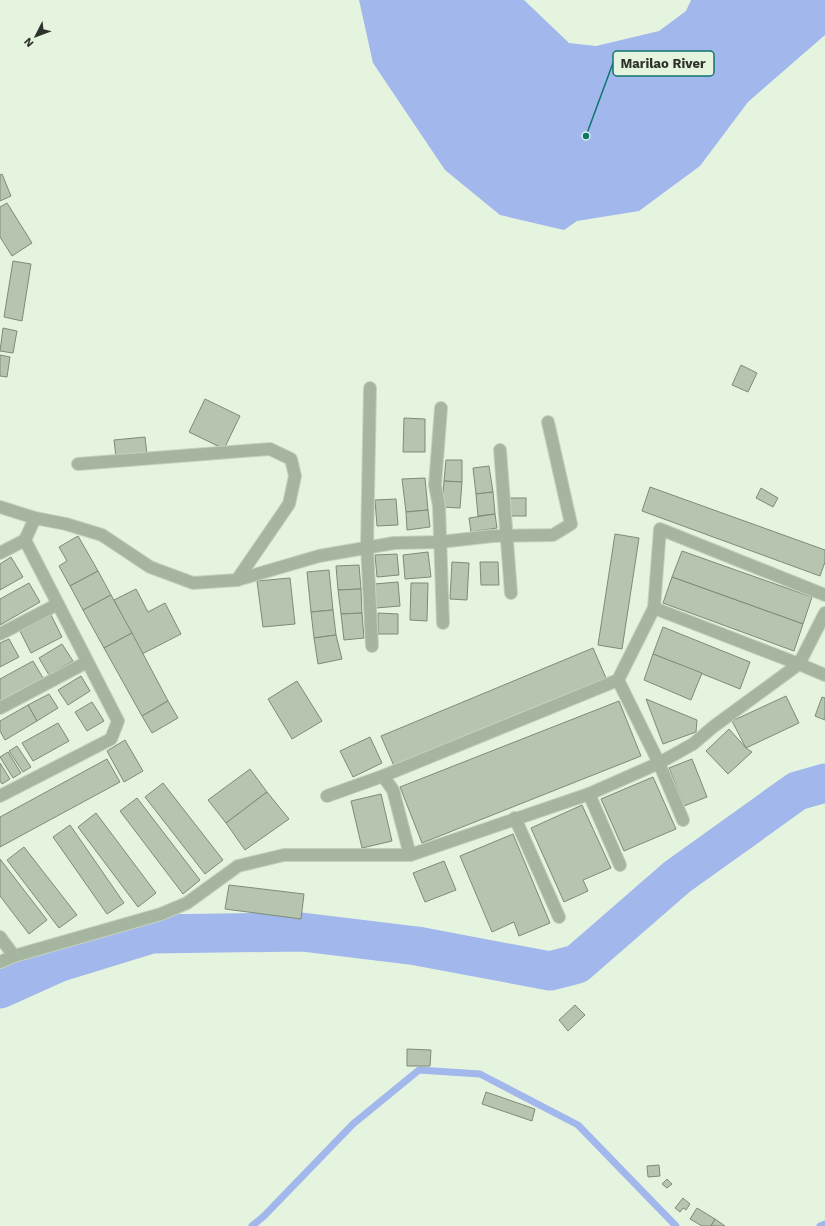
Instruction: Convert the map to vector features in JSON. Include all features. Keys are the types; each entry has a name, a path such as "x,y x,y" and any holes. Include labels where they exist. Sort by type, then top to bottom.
{"street":[{"path":"370,388 367,547 372,646"},
{"path":"441,408 435,485 438,506 443,623"},
{"path":"0,508 35,518 66,524 102,535 150,567 193,584 237,580 319,556 394,543 440,542 506,536 552,535 570,524 548,422"},
{"path":"78,464 270,449 291,459 295,476 289,504 237,580"},
{"path":"500,450 511,593"},
{"path":"0,553 25,540 35,518"},
{"path":"327,796 383,776 618,680 654,608 660,529 825,595"},
{"path":"0,796 110,739 118,721 25,540"},
{"path":"0,634 58,604"},
{"path":"654,608 825,675"},
{"path":"0,962 14,956 161,914 187,903 238,866 284,855 410,854 589,794 659,763 693,744 713,727 799,664 825,613"},
{"path":"0,708 87,662"},
{"path":"618,680 659,763 683,820"},
{"path":"383,776 393,790 410,854"},
{"path":"589,794 620,865"},
{"path":"516,818 559,917"},
{"path":"0,938 14,956"}],"water":[{"path":"359,0 524,0 569,43 596,46 659,31 686,11 691,0 825,0 825,35 748,102 700,166 639,211 577,221 564,230 500,215 445,170 373,63"}],"building":[{"path":"2,174 11,196 0,201 0,175"},
{"path":"7,203 32,243 12,256 0,237 0,207"},
{"path":"13,261 31,264 22,321 4,317"},
{"path":"3,328 17,331 13,353 0,351"},
{"path":"0,355 10,357 7,377 0,376"},
{"path":"741,365 757,373 748,392 732,385"},
{"path":"205,399 240,416 224,449 189,432"},
{"path":"404,418 425,419 425,452 403,452"},
{"path":"145,437 147,454 116,457 114,440"},
{"path":"446,460 462,460 462,482 444,481"},
{"path":"489,466 493,492 476,494 473,468"},
{"path":"425,478 428,510 406,512 402,479"},
{"path":"444,481 462,482 460,508 442,507"},
{"path":"650,487 825,550 825,562 820,576 642,511"},
{"path":"761,488 778,498 773,507 756,498"},
{"path":"493,492 495,514 478,516 476,494"},
{"path":"507,498 526,498 526,516 507,516"},
{"path":"396,499 398,525 377,526 375,500"},
{"path":"428,510 430,527 407,530 406,512"},
{"path":"495,514 497,528 471,532 469,518"},
{"path":"615,534 639,538 622,649 598,645"},
{"path":"78,536 98,571 70,586 59,566 67,561 59,547"},
{"path":"682,551 812,597 803,624 672,577"},
{"path":"428,552 431,577 405,579 403,555"},
{"path":"397,554 399,575 377,577 375,555"},
{"path":"11,557 23,577 0,590 0,564"},
{"path":"452,562 469,563 467,600 450,599"},
{"path":"480,562 498,562 499,585 481,585"},
{"path":"359,565 361,589 338,590 336,566"},
{"path":"329,570 333,610 311,612 307,572"},
{"path":"98,571 111,595 83,610 70,586"},
{"path":"672,577 803,624 794,651 663,603"},
{"path":"290,578 295,624 263,627 257,581"},
{"path":"398,582 400,606 376,608 374,584"},
{"path":"29,583 40,602 0,625 0,599"},
{"path":"411,583 428,583 427,621 410,620"},
{"path":"136,589 148,612 165,603 181,634 142,654 114,600"},
{"path":"361,589 362,613 341,614 338,590"},
{"path":"111,595 132,633 104,648 83,610"},
{"path":"333,610 336,635 314,638 311,612"},
{"path":"362,613 364,638 344,640 341,614"},
{"path":"378,613 398,614 398,634 378,634"},
{"path":"51,615 62,637 31,653 20,631"},
{"path":"663,627 750,662 740,689 653,654"},
{"path":"132,633 168,701 142,716 104,648"},
{"path":"336,635 342,659 318,664 314,638"},
{"path":"9,639 19,657 0,667 0,643"},
{"path":"62,644 73,661 49,675 39,658"},
{"path":"593,648 606,678 394,766 381,736"},
{"path":"653,654 702,673 691,700 644,680"},
{"path":"33,661 43,678 0,702 0,679"},
{"path":"81,676 90,691 68,705 58,690"},
{"path":"297,681 322,721 292,739 268,699"},
{"path":"49,694 58,708 37,721 28,705"},
{"path":"786,696 799,723 746,748 732,721"},
{"path":"822,697 825,698 825,720 815,716"},
{"path":"646,699 697,720 696,732 663,744"},
{"path":"168,701 178,718 152,733 142,716"},
{"path":"619,701 641,756 422,843 400,787"},
{"path":"92,702 104,721 87,731 75,712"},
{"path":"28,705 37,721 5,740 0,731 0,721"},
{"path":"58,723 69,741 33,761 22,743"},
{"path":"729,729 746,748 752,752 728,774 706,751"},
{"path":"370,737 382,763 353,777 340,751"},
{"path":"125,740 143,771 124,782 107,751"},
{"path":"17,746 31,767 23,772 9,751"},
{"path":"8,752 21,773 13,778 0,757"},
{"path":"107,759 120,782 0,847 0,817"},
{"path":"692,759 707,797 684,806 669,768"},
{"path":"0,763 10,779 2,784 0,781"},
{"path":"250,769 267,792 226,823 208,800"},
{"path":"653,777 676,829 624,851 601,799"},
{"path":"163,783 223,860 205,874 145,797"},
{"path":"267,792 289,819 245,850 226,823"},
{"path":"381,794 392,841 362,848 351,801"},
{"path":"137,798 200,880 183,894 120,811"},
{"path":"582,805 611,868 583,880 588,891 564,902 531,828"},
{"path":"96,813 156,893 138,907 78,827"},
{"path":"70,825 124,903 107,914 53,837"},
{"path":"513,834 550,923 519,936 514,922 492,932 460,856"},
{"path":"24,847 77,915 59,928 7,860"},
{"path":"0,859 47,920 29,934 0,896"},
{"path":"444,861 456,890 425,902 413,873"},
{"path":"229,885 304,894 301,919 225,909"},
{"path":"575,1005 585,1015 568,1031 559,1020"},
{"path":"407,1049 431,1050 430,1066 407,1066"},
{"path":"486,1092 535,1109 532,1121 482,1104"},
{"path":"659,1165 660,1176 648,1177 647,1166"},
{"path":"667,1179 672,1184 667,1188 662,1184"},
{"path":"683,1198 690,1204 686,1210 683,1208 680,1212 675,1208"},
{"path":"697,1208 715,1219 711,1226 702,1226 690,1219"},
{"path":"715,1219 725,1226 711,1226"}],"waterway":[{"path":"0,989 60,962 151,934 302,932 417,946 550,971 577,964 677,877 797,791 825,783"},
{"path":"252,1226 264,1216 353,1124 419,1070 480,1074 578,1125 676,1226"},
{"path":"820,1226 825,1224"}],"place":[{"name":"Marilao River","path":"586,136"}]}
